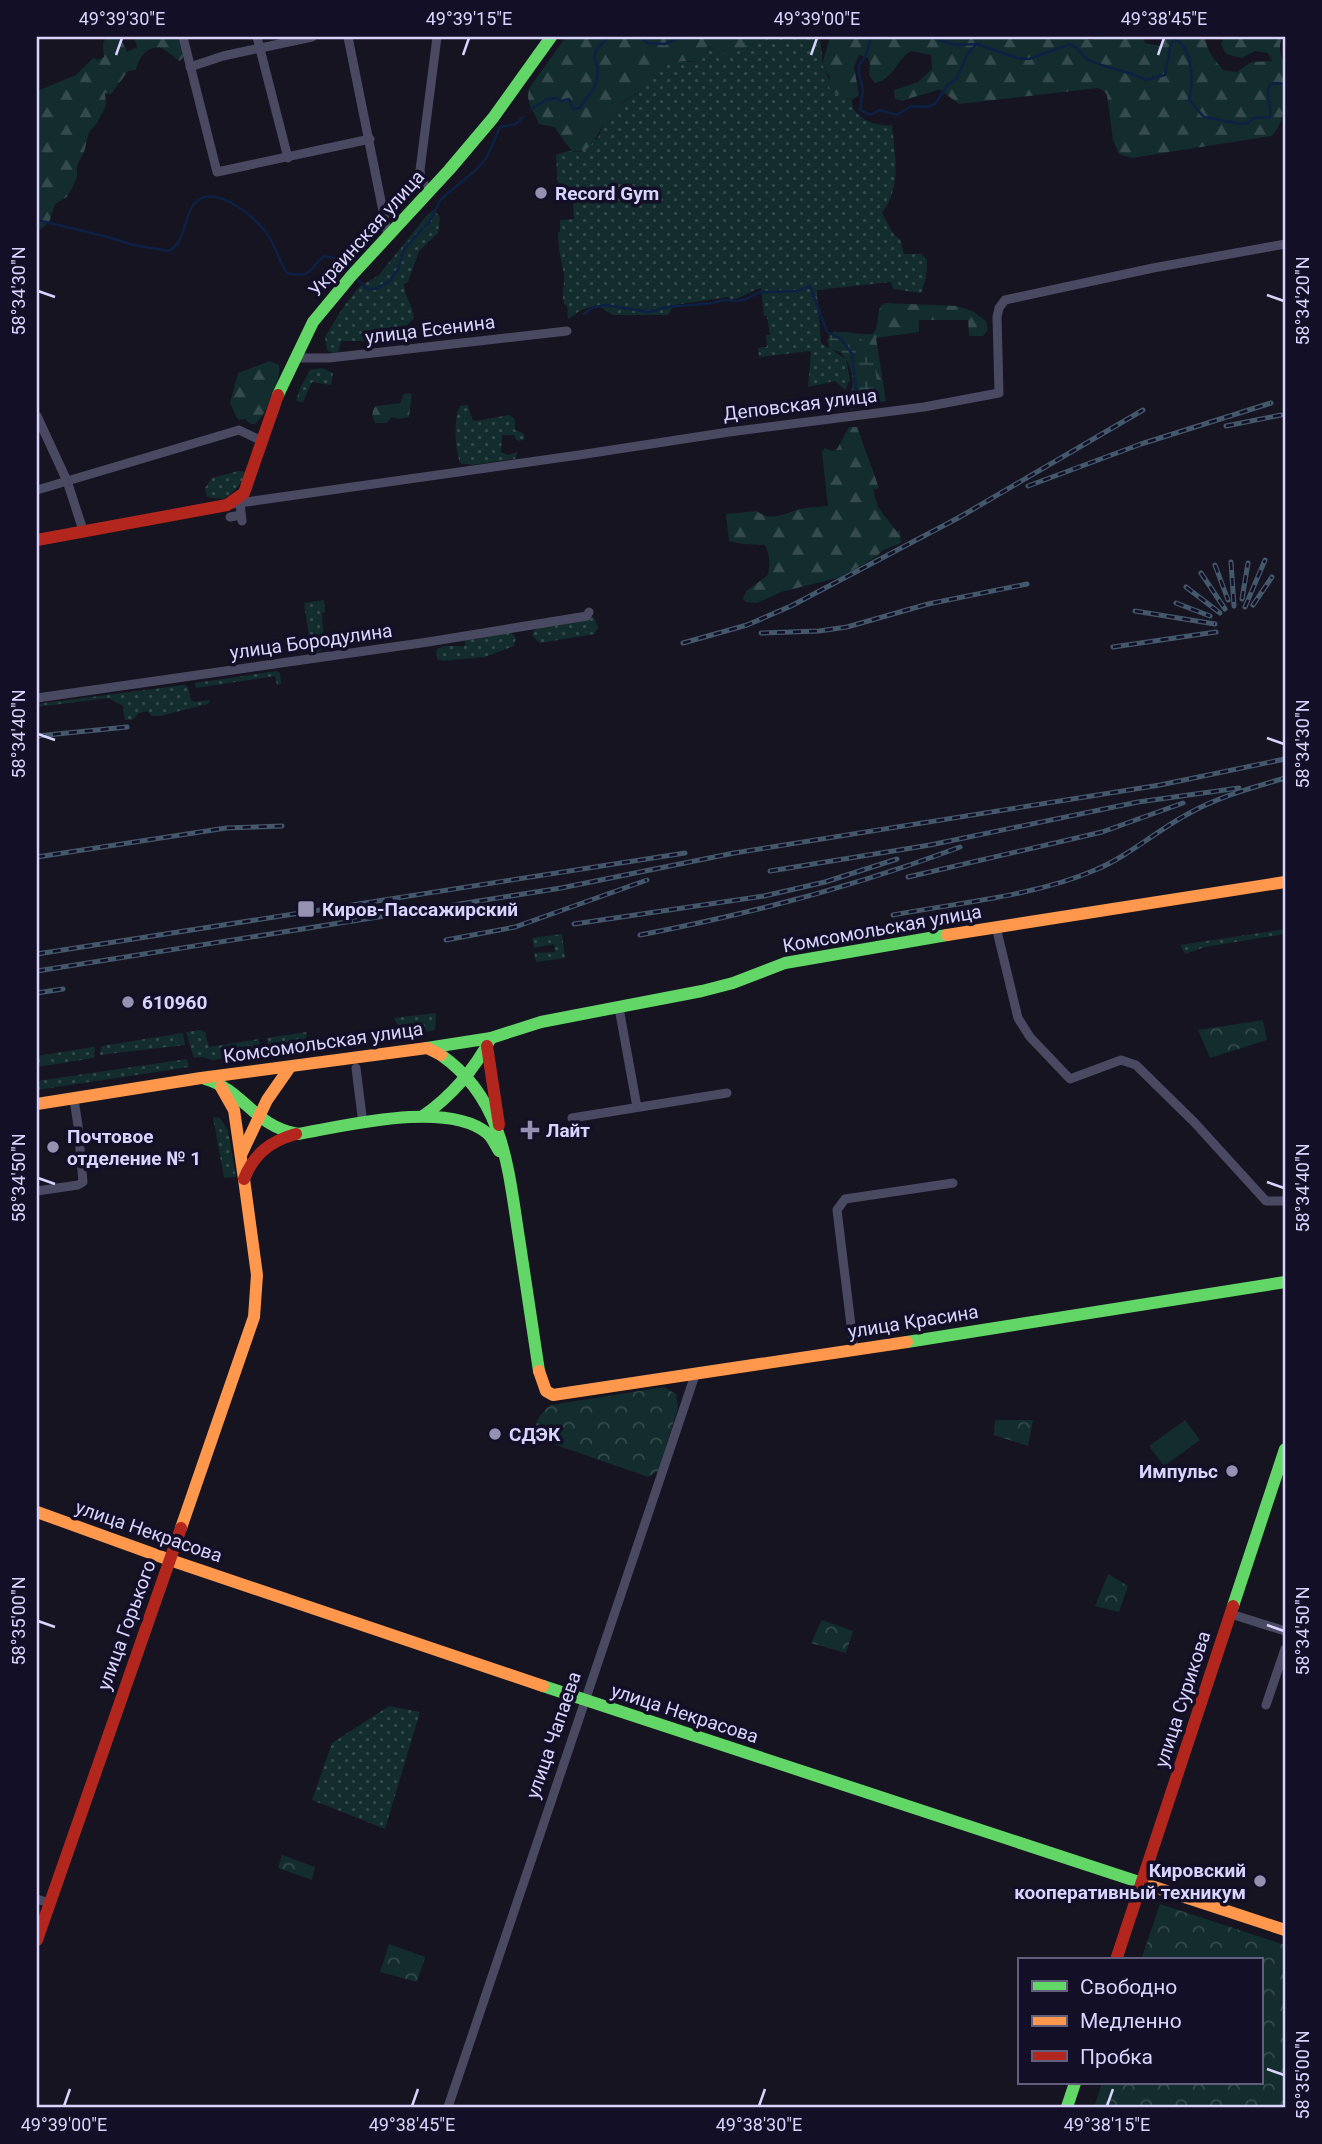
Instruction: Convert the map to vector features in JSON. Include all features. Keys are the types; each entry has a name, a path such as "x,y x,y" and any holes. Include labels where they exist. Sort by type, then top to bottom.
{"main road":[{"name":"Украинская улица","path":"232,508 244,493 275,402 313,322 493,118 551,37"},
{"name":"Деповская улица","path":"37,540 83,530 232,508"},
{"name":"Комсомольская улица","path":"37,1104 426,1048 489,1042 541,1022 733,983 785,963 1285,882"},
{"name":"Комсомольская улица","path":"423,1116 449,1098 489,1042"},
{"path":"489,1042 500,1135 507,1164"},
{"path":"426,1048 446,1059 465,1078 488,1108 500,1135"},
{"path":"241,1156 258,1116 290,1067"},
{"name":"Комсомольская улица","path":"206,1079 231,1091 275,1128 298,1134"},
{"name":"улица Горького","path":"37,1940 43,1901 170,1560 254,1317 257,1275 231,1103 222,1088 206,1079"},
{"name":"Комсомольская улица","path":"244,1180 249,1166 264,1148 274,1141 298,1134 423,1116 461,1119 480,1127 489,1134 507,1164"},
{"name":"улица Красина","path":"507,1164 539,1374 546,1391 553,1395 1285,1282"},
{"name":"улица Сурикова","path":"1117,1958 1231,1614 1282,1470 1285,1449"},
{"name":"улица Некрасова","path":"37,1512 585,1701 1285,1930"},
{"path":"1067,2107 1075,2084"}],"street":[{"path":"183,37 217,172 370,139"},
{"path":"257,37 288,158"},
{"path":"190,67 223,56 312,37"},
{"path":"348,37 388,236"},
{"path":"428,192 420,170 437,37"},
{"name":"Деповская улица","path":"232,508 729,432 922,407 999,393 997,317 1005,300 1153,268 1285,244"},
{"name":"улица Есенина","path":"296,358 329,358 567,331"},
{"path":"37,416 67,481 83,530"},
{"path":"37,490 239,430 262,441"},
{"path":"232,508 242,518"},
{"name":"улица Бородулина","path":"37,698 428,642 587,616 589,612"},
{"path":"996,927 1018,1018 1030,1037 1070,1079 1121,1060 1136,1065 1194,1122 1266,1201 1285,1201"},
{"path":"619,1008 637,1107"},
{"path":"356,1068 362,1115"},
{"path":"572,1118 727,1093"},
{"path":"37,1191 83,1182 74,1098"},
{"path":"854,1350 837,1210 845,1199 953,1183"},
{"name":"улица Чапаева","path":"448,2107 695,1375"},
{"path":"1231,1614 1285,1631"},
{"path":"1266,1705 1281,1674 1285,1649"}],"green space":[{"path":"106,37 120,37 127,52 137,47 134,37 178,37 184,56 180,61 163,49 151,49 141,57 136,70 128,71 111,94 105,93 106,106 89,132 84,152 77,165 77,177 73,186 67,197 55,204 50,220 37,231 37,91 76,75 93,58 98,60 104,57 103,44"},
{"path":"566,37 758,37 734,53 722,53 707,46 703,58 698,62 682,61 662,68 611,113 591,145 580,151 572,151 554,127 539,124 528,97 530,87"},
{"path":"758,37 818,37 831,91 852,100 856,112 866,120 892,125 895,182 882,213 894,235 900,239 904,254 921,254 927,259 926,278 921,293 893,289 891,282 817,290 821,343 846,359 850,380 845,390 835,381 808,387 811,351 759,357 758,348 767,347 766,335 770,335 767,316 764,316 761,288 732,300 728,297 674,305 668,315 613,315 597,305 581,310 568,319 567,306 564,304 564,274 558,232 560,220 574,219 572,189 558,189 556,155 568,151 580,152 598,138 605,119 614,108 636,94 658,69 672,62 698,62 707,46 713,50"},
{"path":"830,37 1067,37 1091,40 1103,37 1143,37 1145,43 1160,46 1166,37 1206,37 1209,51 1223,70 1237,72 1251,62 1272,61 1268,53 1255,51 1242,58 1226,54 1221,44 1224,37 1279,37 1286,73 1285,104 1280,123 1271,136 1131,158 1119,154 1113,140 1107,95 1098,88 959,104 939,89 903,101 895,99 894,90 918,82 932,69 931,55 911,51 887,78 875,83 869,75 868,58 859,55 854,67 859,95 852,100 831,91 828,85 830,77 822,65"},
{"path":"434,210 440,217 438,233 419,251 408,282 404,284 414,318 403,335 393,339 375,335 364,341 341,341 338,353 327,350 325,337 342,309 359,287 379,275 427,215"},
{"path":"881,305 957,306 972,311 986,321 988,330 983,336 969,336 968,320 919,320 919,332 876,338 886,401 855,407 856,386 845,352 830,350 827,340 835,333 841,332 873,334"},
{"path":"835,331 866,341 872,351 878,387 876,392 866,396 861,404 852,404 848,397 853,383 852,372 845,358 831,343 829,335"},
{"path":"270,361 279,365 279,371 268,405 255,424 250,424 245,419 238,420 230,403 238,373"},
{"path":"322,368 333,373 331,385 312,382 303,402 296,401 310,370"},
{"path":"404,394 412,394 409,417 392,417 386,423 375,423 372,414 376,406 400,403"},
{"path":"468,405 475,421 509,415 515,419 515,430 523,433 525,439 519,441 514,435 502,435 501,452 508,455 518,452 515,459 472,465 460,463 456,442 456,418 460,406"},
{"path":"849,427 857,427 879,488 873,490 878,507 897,532 900,530 901,543 883,550 876,557 841,577 781,592 757,603 746,602 743,599 746,591 767,576 769,557 765,545 729,541 726,514 757,511 772,517 805,508 828,506 822,452 825,448 832,451 837,449"},
{"path":"238,471 247,472 231,494 223,499 207,497 205,488 212,478"},
{"path":"324,600 324,648 308,654 310,643 304,603"},
{"path":"594,617 598,628 594,634 540,643 532,635 534,630 554,623"},
{"path":"510,632 516,638 514,646 485,657 442,661 437,659 436,650 443,646 464,646 464,641"},
{"path":"276,671 280,673 281,684 277,685 275,676 196,688 195,683"},
{"path":"184,685 188,687 191,700 210,700 208,704 160,716 152,716 147,711 139,713 132,720 125,720 123,706 108,698 37,707 37,704"},
{"path":"1285,929 1285,934 1205,947 1185,954 1180,945"},
{"path":"562,934 565,958 536,962 534,953 555,952 554,944 534,948 532,938"},
{"path":"436,1013 435,1030 426,1032 425,1028 401,1031 394,1018"},
{"path":"1263,1020 1267,1040 1210,1058 1198,1030"},
{"path":"186,1032 205,1032 209,1047 259,1039 261,1053 213,1060 194,1058"},
{"path":"307,1032 305,1046 269,1052 267,1038"},
{"path":"183,1033 185,1045 100,1055 101,1046"},
{"path":"93,1047 94,1058 37,1067 37,1056"},
{"path":"187,1059 189,1067 37,1090 37,1081"},
{"path":"213,1117 220,1118 228,1130 236,1177 224,1178"},
{"path":"664,1387 676,1394 678,1408 658,1471 648,1477 542,1440 536,1431 539,1417 551,1405"},
{"path":"995,1420 1033,1420 1028,1446 994,1435"},
{"path":"1185,1420 1200,1440 1164,1466 1149,1446"},
{"path":"1108,1574 1128,1586 1119,1612 1095,1606"},
{"path":"822,1620 853,1631 846,1653 811,1643"},
{"path":"389,1706 420,1712 385,1829 312,1800 332,1743"},
{"path":"282,1855 315,1867 312,1880 278,1868"},
{"path":"1160,1904 1285,1945 1285,2107 1094,2107 1102,2084 1262,2084 1262,1958 1142,1958"},
{"path":"389,1944 425,1957 417,1982 380,1972"}],"waterway":[{"path":"531,109 546,100 556,98 561,101 569,99 573,109 580,108 596,84 596,50 609,37"},
{"path":"641,37 647,43 665,44 681,37"},
{"path":"871,37 866,55 859,65 863,90 860,110 871,115 879,110 897,115 911,106 927,107 935,104 947,86 957,78 968,53 977,44"},
{"path":"930,37 956,45 977,44 1017,58 1029,59 1070,44 1087,59 1146,80 1165,75 1174,39 1185,49 1188,57 1191,75 1189,100 1204,117 1241,124 1248,123 1253,118 1270,117 1269,86 1275,83 1285,84"},
{"path":"355,277 367,289 375,289 390,281 398,269 404,249 429,222 441,199 477,169 487,157 500,127 516,124 522,118"},
{"path":"37,220 133,245 169,251 178,243 191,209 198,200 208,196 231,202 253,218 271,240 287,273 305,274 324,256 343,260 352,268"},
{"path":"584,314 592,308 605,305 649,312 667,307 723,300 737,301 760,292 798,291 810,286 827,332 841,339 852,354 857,399 851,410"}],"railway":[{"path":"1028,486 1141,444 1271,403"},
{"path":"683,643 747,625 791,606 958,518 1143,410"},
{"path":"1226,426 1281,415"},
{"path":"1245,607 1265,560"},
{"path":"1231,562 1234,606"},
{"path":"1242,599 1248,563"},
{"path":"1215,565 1228,600"},
{"path":"1201,573 1225,609"},
{"path":"1253,605 1272,577"},
{"path":"761,633 847,627 928,604 1027,584"},
{"path":"1186,587 1220,613"},
{"path":"1176,603 1210,616"},
{"path":"1135,611 1215,624"},
{"path":"1113,647 1216,632"},
{"path":"37,736 127,727"},
{"path":"37,971 561,888 734,853 1160,785 1285,759"},
{"path":"893,915 996,898 1072,879 1118,858 1210,803 1285,778"},
{"path":"770,871 930,845 1138,802 1239,788"},
{"path":"908,877 1102,832 1183,803"},
{"path":"37,857 226,828 282,826"},
{"path":"640,935 802,898 960,847"},
{"path":"37,954 685,853"},
{"path":"574,924 764,896 825,882 897,859"},
{"path":"446,940 515,927 647,880"},
{"path":"37,993 63,989"}],"traffic: fast":[{"path":"278,395 313,322 493,118 551,37"},
{"path":"427,1048 491,1038 541,1022 702,991 733,983 785,963 947,935"},
{"path":"423,1116 462,1081 491,1038"},
{"path":"441,1055 462,1073 478,1092 500,1137 511,1186 539,1371"},
{"path":"205,1079 230,1091 270,1124 298,1134 395,1118 447,1118 469,1123 487,1133 499,1151"},
{"path":"907,1342 1285,1282"},
{"path":"1233,1606 1285,1449"},
{"path":"543,1686 1142,1883"},
{"path":"1067,2107 1075,2084"}],"traffic: slow":[{"path":"947,935 1285,882"},
{"path":"37,1104 201,1078 427,1048 441,1055"},
{"path":"241,1155 267,1100 290,1067"},
{"path":"181,1528 254,1317 257,1275 244,1179 234,1110 221,1087"},
{"path":"539,1371 546,1391 553,1395 907,1342"},
{"path":"37,1512 170,1560 543,1686"},
{"path":"1142,1883 1285,1930"}],"traffic: jam":[{"path":"37,540 227,505 244,493 278,395"},
{"path":"487,1046 499,1125"},
{"path":"244,1179 253,1162 264,1150 278,1140 296,1134"},
{"path":"37,1940 181,1528"},
{"path":"1117,1958 1233,1606"}],"place":[{"name":"Record Gym","path":"541,193"},
{"name":"Киров-Пассажирский","path":"306,909"},
{"name":"610960","path":"128,1002"},
{"name":"Лайт","path":"530,1130"},
{"name":"Почтовое отделение № 1","path":"53,1147"},
{"name":"СДЭК","path":"495,1434"},
{"name":"Импульс","path":"1232,1471"},
{"name":"Кировский кооперативный техникум","path":"1260,1881"}]}
